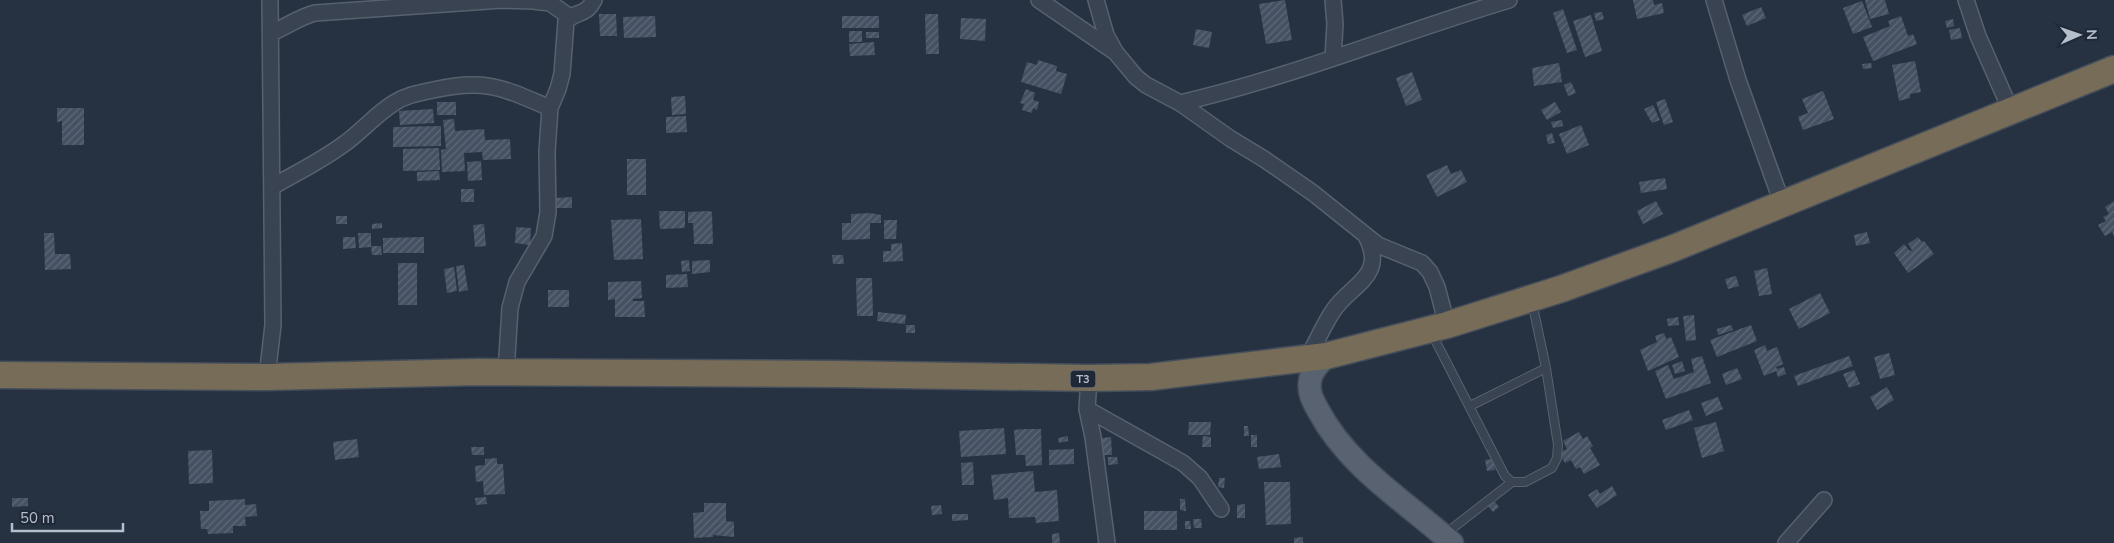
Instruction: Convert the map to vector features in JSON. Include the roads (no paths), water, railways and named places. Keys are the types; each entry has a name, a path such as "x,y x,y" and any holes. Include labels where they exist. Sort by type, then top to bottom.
{"highway":[{"name":"T3","path":"0,375 267,377 506,372 1089,378 1151,377 1316,358 1438,328 1674,248 2114,69"}],"main road":[{"path":"1316,358 1315,368 1310,380 1310,393 1333,436 1359,464 1448,539"}],"street":[{"path":"267,377 274,325 270,0"},
{"path":"271,33 292,24 302,16 315,13 502,0 542,1 556,6 570,17"},
{"path":"506,372 510,308 517,282 544,236 548,212 547,152 550,108 558,89 565,50 566,21 570,17 586,12 594,0"},
{"path":"1039,0 1116,53"},
{"path":"1096,0 1106,35 1116,53 1126,67 1146,85 1180,103 1313,193 1367,238 1378,245 1422,263 1430,272 1437,287 1438,328"},
{"path":"1332,58 1333,0"},
{"path":"1180,103 1234,90 1509,0"},
{"path":"1714,0 1738,80 1782,203"},
{"path":"1966,0 1978,36 2011,111"},
{"path":"272,186 324,158 363,130 392,103 407,95 464,84 483,84 511,91 550,108"},
{"path":"1316,358 1335,308 1370,274 1373,250 1367,238"},
{"path":"1089,378 1087,408 1093,437 1107,543"},
{"path":"1087,408 1183,463 1200,478 1221,509"},
{"path":"1786,543 1824,500"}],"lane":[{"path":"1438,328 1470,406 1505,476 1512,482 1525,482 1552,468 1557,458 1558,445 1546,368 1531,298"},
{"path":"1470,406 1546,368"},
{"path":"1448,539 1512,482"}]}
